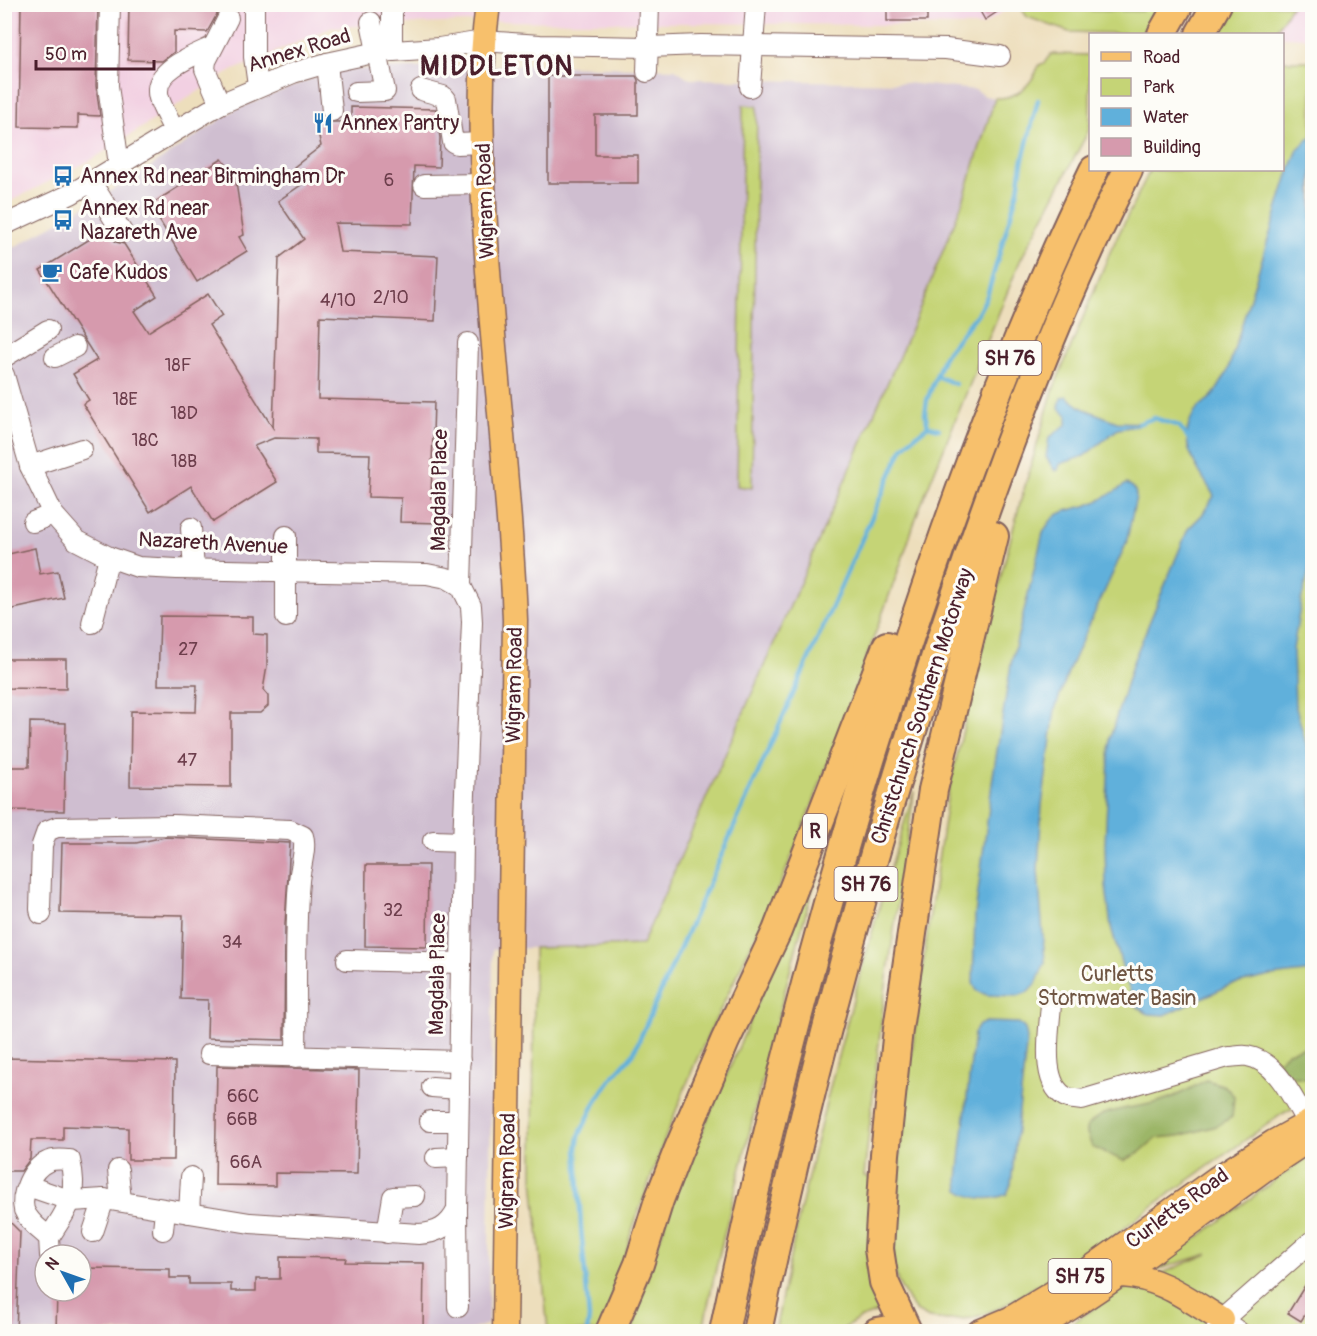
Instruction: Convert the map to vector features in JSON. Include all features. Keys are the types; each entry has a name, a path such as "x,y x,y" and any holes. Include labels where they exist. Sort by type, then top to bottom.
{"highway":[{"path":"1163,33 1179,4"},
{"path":"1201,33 1217,4"},
{"name":"Christchurch Southern Motorway","path":"724,1332 774,1106 816,945 863,782 938,552 1007,364 1043,279 1094,171"},
{"name":"Christchurch Southern Motorway","path":"757,1332 792,1166 822,1044 858,911 928,678 1009,445 1069,295 1128,171"},
{"path":"907,1331 884,1282 879,1249 885,1154 898,1029 933,790 1001,510 1008,478 1009,445"},
{"name":"R","path":"609,1332 639,1264 678,1150 725,1041 777,931 901,608 938,552"},
{"path":"625,1332 639,1264"},
{"path":"877,1332 896,1329 907,1331"}],"main road":[{"name":"Wigram Road","path":"488,4 483,41 483,184 494,346 513,558 515,620 506,1332"},
{"name":"Curletts Road","path":"1031,1332 1120,1275 1311,1128"},
{"name":"Curletts Road","path":"979,1332 1017,1315 1073,1281 1216,1179 1274,1142 1311,1128"},
{"path":"1120,1275 1139,1276 1156,1281 1225,1328"}],"street":[{"path":"110,4 108,86 119,165"},
{"path":"254,4 254,57 258,86"},
{"path":"647,72 649,4"},
{"path":"750,87 756,4"},
{"path":"356,92 385,91 385,51 392,13"},
{"path":"219,104 205,69 208,55 228,18"},
{"path":"371,22 385,51"},
{"name":"Annex Road","path":"4,225 46,207 219,104 258,86 327,63 385,51 439,48 483,41 540,45 648,47 701,45 946,49 1000,56"},
{"path":"174,131 158,95 160,81 174,65 213,47"},
{"path":"327,63 332,111"},
{"path":"420,90 446,99 453,142 457,144 482,143"},
{"path":"91,182 122,232"},
{"path":"424,185 483,184"},
{"path":"4,357 48,330"},
{"name":"Magdala Place","path":"459,1307 457,1210 463,842 472,622 468,597 460,586 468,343"},
{"path":"55,357 75,347"},
{"name":"Nazareth Avenue","path":"4,375 30,466 53,514 76,540 109,557 138,567 427,574 447,578 460,586"},
{"path":"30,466 82,449"},
{"path":"33,522 53,514"},
{"path":"191,528 194,569"},
{"path":"286,536 286,617"},
{"path":"92,623 109,557"},
{"path":"41,914 42,845 47,831 57,827 173,825 290,830 303,836 305,852 301,859 298,896 296,1057"},
{"path":"433,841 463,842"},
{"path":"347,960 461,963"},
{"path":"1051,1003 1047,1065 1053,1084 1066,1098 1082,1100 1228,1058 1246,1056 1266,1063 1277,1075 1311,1128"},
{"path":"209,1054 459,1062"},
{"path":"432,1087 459,1089"},
{"path":"430,1121 458,1121"},
{"path":"436,1158 458,1157"},
{"path":"48,1243 31,1222 24,1209 23,1200 36,1170 47,1161 70,1160 73,1174 72,1201 51,1243"},
{"path":"93,1232 112,1200 118,1170"},
{"path":"191,1177 200,1220"},
{"path":"28,1186 72,1201 112,1200 165,1210 249,1231 433,1233 449,1223 457,1210"},
{"path":"387,1233 393,1197 415,1196"},
{"path":"163,1230 165,1210"},
{"path":"1225,1328 1312,1241"}],"shaded area":[{"path":"5,5 1013,5 982,26 495,21 333,27 227,73 93,159 5,204"},
{"path":"1292,5 1312,5 1312,38 1284,37 1284,33 1275,33"},
{"path":"525,65 675,69 690,79 906,83 976,90 985,96 995,98 963,201 915,320 642,945 493,949 488,1324 466,1332 5,1332 5,249 15,247 135,177 236,109 333,70"}],"green space":[{"path":"1238,4 1292,5 1275,33 1221,33"},
{"path":"1019,5 1159,5 1143,33 1069,32 1027,17"},
{"path":"1055,5 1145,5 1142,11 1050,10"},
{"path":"1051,54 1089,55 1089,130 1020,261 918,512 812,806 783,878 696,1061 667,1133 630,1236 618,1289 598,1331 548,1331 533,1179 534,948 642,945 915,320 963,201 995,98 1010,96 1023,89 1032,79 1039,65 1044,63"},
{"name":"Curletts Stormwater Basin","path":"1284,61 1312,61 1312,1098 1282,1114 1158,1202 1094,1251 1002,1307 973,1318 947,1320 929,1318 916,1311 909,1302 898,1282 892,1261 900,1146 948,793 987,629 1053,390 1110,252 1150,171 1284,171"},
{"path":"743,105 757,106 752,488 737,486"},
{"path":"914,791 883,1006 864,1176 871,1178 882,1310 857,1320 840,1331 775,1332 804,1195 837,1060"},
{"path":"825,847 772,1041 716,1266 703,1331 632,1332 649,1269 677,1190"},
{"path":"1312,1045 1312,1079 1283,1075 1278,1061 1288,1052"},
{"path":"1206,1080 1225,1086 1234,1096 1232,1117 1217,1126 1179,1136 1156,1138 1139,1153 1124,1161 1092,1147 1087,1126 1102,1115 1165,1100"},
{"path":"1312,1153 1312,1331 1059,1332 1120,1291 1208,1254 1152,1271"}],"water":[{"path":"1312,136 1312,560 1301,601 1293,650 1295,704 1312,762 1312,971 1271,976 1230,985 1165,1015 1148,1014 1136,1006 1111,927 1106,886 1105,844 1110,738 1133,662 1188,529 1202,515 1214,496 1191,456 1187,434 1189,423 1197,410 1214,394 1227,373 1287,178 1298,149"},
{"path":"1066,396 1082,408 1117,422 1142,423 1118,429 1084,456 1060,464 1058,470 1055,471 1046,457 1049,438 1067,424 1067,415 1059,408 1061,398"},
{"path":"1126,484 1134,489 1136,497 1126,544 1070,667 1055,709 1042,805 1038,870 1045,962 1036,984 1028,992 1017,996 987,995 977,991 973,983 975,915 993,776 1011,664 1043,533 1053,518 1059,514 1097,501"},
{"path":"986,1022 1019,1023 1025,1029 1027,1038 1011,1184 1007,1194 976,1198 959,1190 958,1179 974,1033 979,1025"}],"building":[{"path":"21,4 98,4 96,86 100,116 78,115 78,128 19,127"},
{"path":"129,4 217,4 217,14 207,32 174,31 174,52 162,61 128,60"},
{"path":"887,4 927,4 927,21 887,21"},
{"path":"976,4 1009,4 985,20"},
{"path":"548,76 636,76 638,115 595,115 595,155 638,155 638,183 548,183"},
{"path":"351,107 436,109 440,138 439,167 414,166 412,224 335,223 340,252 438,256 435,321 320,316 318,399 434,402 431,498 442,499 441,523 400,522 401,498 368,497 370,454 316,453 316,439 274,438 254,446 277,482 213,522 191,486 150,512 83,404 89,400 73,374 97,360 40,270 106,229 116,242 124,244 157,296 134,311 148,332 208,294 222,316 209,325 273,428 279,258 304,239 278,201 301,185 294,167 321,146 316,122 351,122"},
{"path":"222,159 235,176 244,235 239,237 247,251 197,282 150,205"},
{"path":"35,548 40,574 58,571 64,598 4,611 4,555"},
{"path":"160,616 253,617 253,634 267,635 267,666 263,690 268,696 268,706 260,713 231,713 231,787 130,786 131,711 196,712 197,685 158,685"},
{"path":"4,659 66,659 66,689 4,688"},
{"path":"30,722 66,723 64,811 4,810 4,767 29,767"},
{"path":"165,837 290,843 285,924 284,1040 207,1038 208,1000 181,999 183,915 60,913 62,843 136,843"},
{"path":"366,865 428,865 427,947 365,946"},
{"path":"4,1058 175,1062 174,1160 128,1160 128,1128 63,1126 63,1140 31,1140 30,1159 21,1171 4,1171"},
{"path":"217,1066 359,1070 357,1174 275,1173 275,1186 215,1185"},
{"path":"4,1216 20,1232 16,1332 4,1332"},
{"path":"280,1257 346,1258 345,1262 424,1263 423,1332 56,1332 57,1303 93,1303 93,1268 170,1269 170,1278 189,1278 189,1284 231,1284 231,1291 256,1291 256,1279 280,1279"},
{"path":"1312,1274 1312,1304 1301,1321 1288,1313"}],"waterway":[{"path":"928,426 925,414 927,400 944,356 978,313 987,296 1018,190 1022,163 1038,100"},
{"path":"937,376 955,384"},
{"path":"1138,424 1154,418 1179,426 1189,439"},
{"path":"928,426 939,429"},
{"path":"587,1332 589,1318 581,1228 577,1149 579,1136 595,1103 610,1080 633,1054 902,449 928,426"}],"place":[{"name":"Annex Pantry","path":"323,123"},
{"name":"Annex Rd near Birmingham Dr","path":"63,176"},
{"name":"Annex Rd near Nazareth Ave","path":"63,220"},
{"name":"Cafe Kudos","path":"52,272"}],"district":[{"name":"MIDDLETON","path":"497,66"}]}
